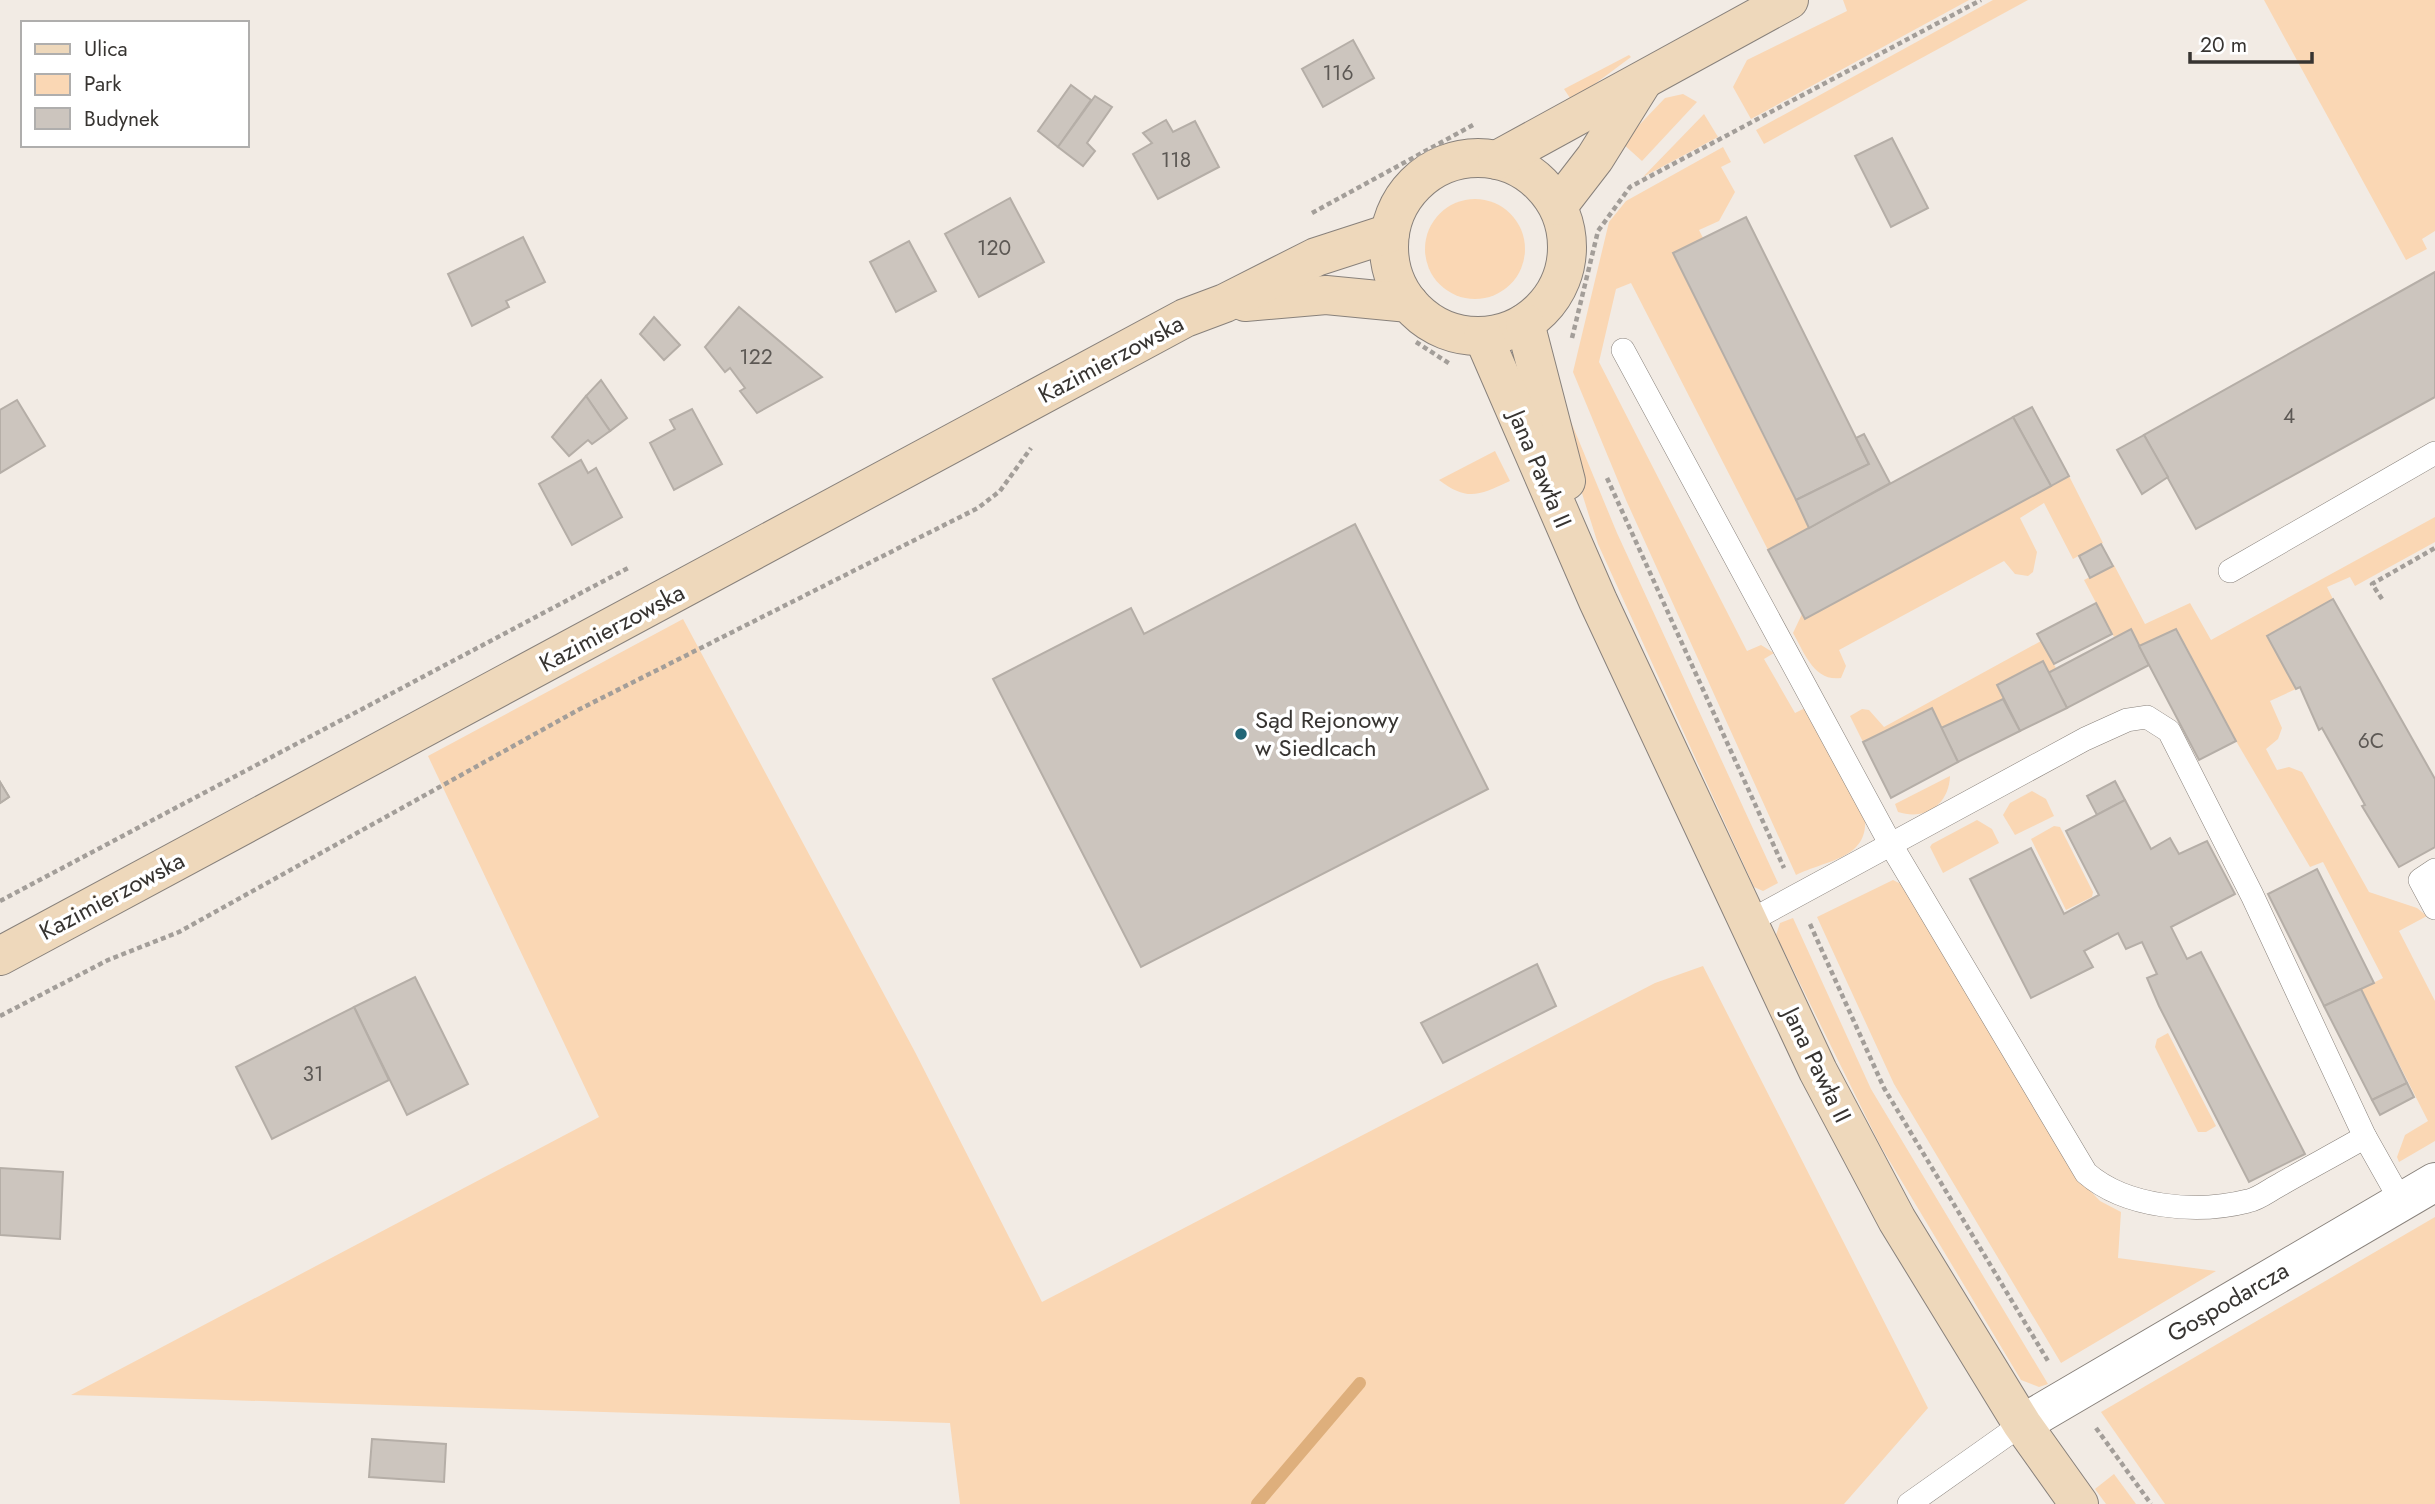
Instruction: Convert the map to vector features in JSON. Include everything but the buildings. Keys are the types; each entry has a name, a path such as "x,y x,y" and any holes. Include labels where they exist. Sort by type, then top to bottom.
{"main road":[{"path":"1497,160 1789,0"},
{"path":"1558,206 1595,158 1646,76"},
{"path":"1472,158 1497,160 1521,169 1542,185 1558,206 1565,227 1567,249 1564,271 1556,292 1542,309 1525,323 1505,332 1483,336 1455,333 1430,322 1409,303 1395,279 1389,256 1390,233 1396,211 1409,190 1427,174 1448,163 1472,158"},
{"name":"Kazimierzowska","path":"0,956 1185,318 1225,303 1317,257 1390,233"},
{"name":"Kazimierzowska","path":"1225,303 1326,295 1409,303"},
{"name":"Jana Pawła II","path":"1525,323 1598,601"},
{"name":"Jana Pawła II","path":"1483,336 1598,601 1818,1071 1897,1220 2022,1424 2079,1504"}],"street":[{"name":"Gospodarcza","path":"2022,1424 2435,1182"}],"lane":[{"path":"1623,350 1891,845 2086,1173 2102,1188 2121,1197 2151,1204 2211,1206 2250,1201 2365,1137"},
{"path":"2230,571 2435,453"},
{"path":"1748,922 1798,898 2085,739 2127,720 2147,717 2169,731 2252,895 2365,1137 2401,1201"},
{"path":"2435,870 2420,880 2435,908"},
{"path":"1909,1504 2022,1424"}],"path":[{"path":"1569,351 1598,231 1630,187 1980,0"},
{"path":"1304,218 1474,124"},
{"path":"1412,341 1452,365"},
{"path":"0,1016 108,960 179,932 578,709 978,508 1000,491 1038,439"},
{"path":"1603,469 1884,1088 2055,1373"},
{"path":"2382,599 2372,584 2435,548"},
{"path":"0,901 147,823"},
{"path":"2094,1426 2151,1504"}],"green space":[{"path":"1843,0 1969,0 1751,119 1733,87 1747,60 1847,11"},
{"path":"1993,0 2028,0 1764,144 1756,130"},
{"path":"2264,0 2435,0 2435,231 2422,239 2427,249 2406,260"},
{"path":"1629,55 1631,57 1572,101 1564,89"},
{"path":"1683,94 1697,102 1642,161 1622,143 1665,98"},
{"path":"1704,114 1718,137 1643,177"},
{"path":"1723,147 1731,162 1721,167 1735,192 1719,221 1699,230 1703,238 1673,254 1809,528 1768,550 1631,283 1616,289 1599,362 1747,651 1761,645 1774,653 1764,659 1795,713 1805,708 1865,819 1860,843 1852,850 1796,875 1626,500 1573,372 1609,222 1626,201"},
{"path":"1475,199 1503,207 1517,221 1525,249 1517,277 1503,291 1475,299 1447,291 1433,277 1425,249 1433,221 1447,207"},
{"path":"1562,400 1617,533 1778,883 1763,891 1754,887 1598,544 1580,487"},
{"path":"1495,451 1510,481 1482,493 1466,494 1439,480"},
{"path":"2069,476 2103,543 2073,559 2044,503 2020,518 2037,552 2033,572 2028,576 2015,574 2004,561 1839,650 1846,666 1841,678 1832,678 1817,671 1806,657 1793,633 1802,614 1805,619"},
{"path":"2435,517 2435,542 2355,586 2350,577 2327,587 2333,599 2267,635 2296,689 2270,701 2282,728 2278,739 2266,749 2277,770 2289,767 2302,772 2369,892 2417,908 2427,916 2399,931 2435,1001 2435,1141 2399,1162 2397,1157 2405,1135 2428,1121 2361,989 2383,978 2323,862 2310,867 2236,741 2177,629 2139,646 2131,630 2114,637 2084,580 2114,565 2145,624 2190,603 2211,640"},
{"path":"683,619 915,1052 1042,1302 1655,983 1703,966 1928,1408 1844,1504 960,1504 950,1423 71,1395 599,1117 428,756"},
{"path":"2041,641 2056,668 2048,673 2042,661 1997,685 2003,699 1942,728 1932,708 1863,742 1850,716 1862,709 1869,710 1884,727"},
{"path":"1950,776 1945,795 1934,808 1918,814 1898,812 1895,804"},
{"path":"2032,791 2046,799 2054,816 2015,835 2003,815 2010,803"},
{"path":"1977,820 1992,829 1999,843 1943,873 1930,847"},
{"path":"2054,826 2060,827 2093,892 2092,897 2066,910 2031,839"},
{"path":"1893,880 1901,884 2075,1175 2100,1201 2121,1212 2118,1258 2216,1271 2061,1363 1894,1084 1817,917"},
{"path":"1793,918 1871,1089 2048,1384 2039,1387 2021,1380 1880,1145 1776,935 1780,923"},
{"path":"2168,1033 2216,1126 2206,1132 2198,1132 2155,1047 2157,1039"},
{"path":"2435,1217 2435,1504 2165,1504 2101,1412"},
{"path":"2114,1474 2136,1504 2106,1504 2095,1489"}],"waterway":[{"path":"1257,1504 1360,1383"}],"place":[{"name":"Sąd Rejonowy w Siedlcach","path":"1241,734"}]}
